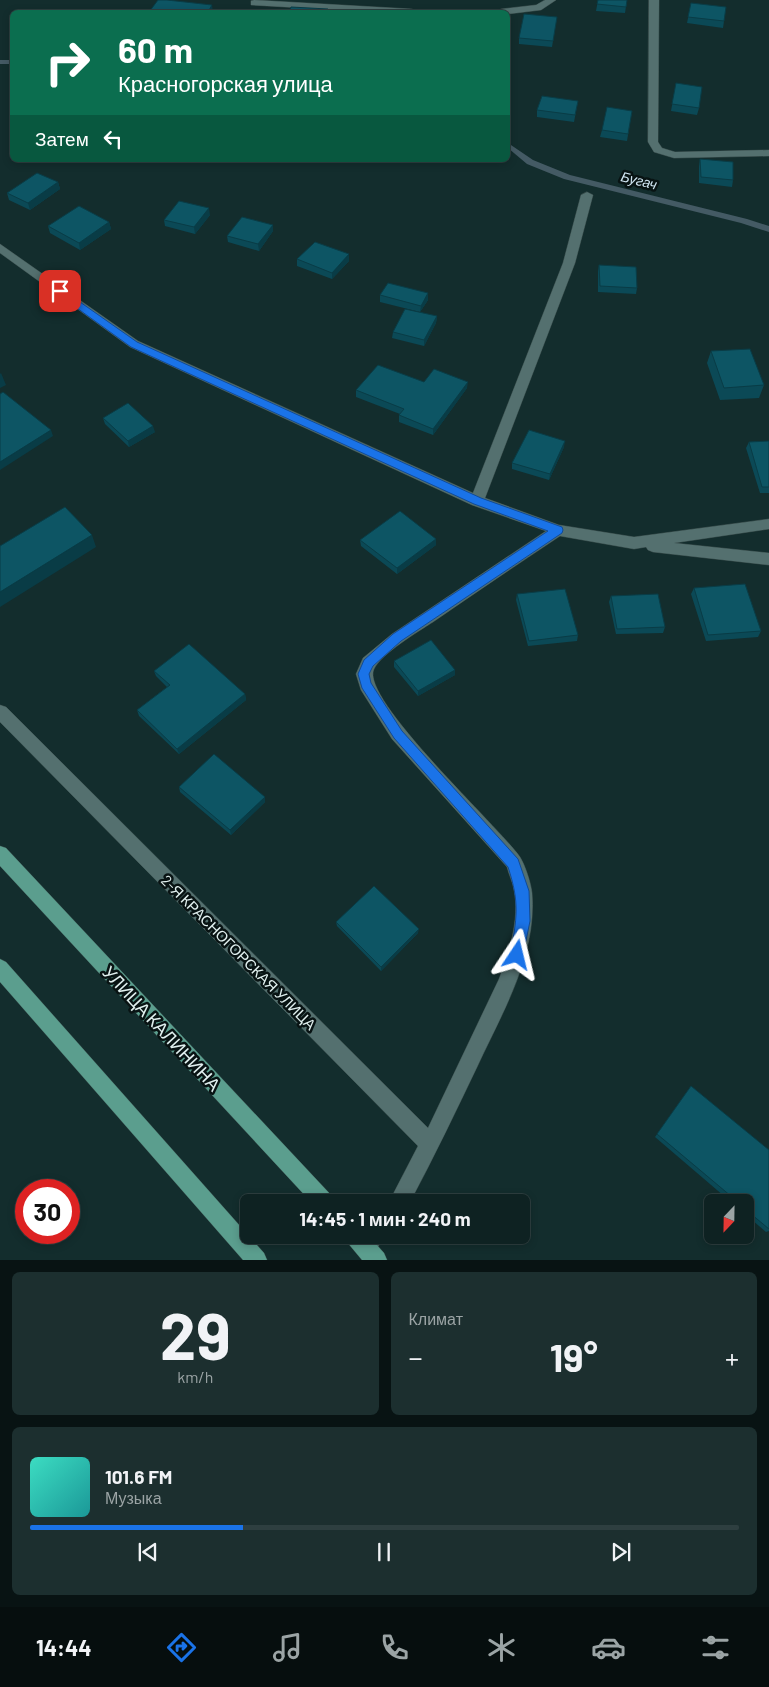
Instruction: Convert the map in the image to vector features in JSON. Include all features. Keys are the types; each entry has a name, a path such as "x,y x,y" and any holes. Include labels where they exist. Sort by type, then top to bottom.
{"main road":[{"name":"УЛИЦА КАЛИНИНА","path":"0,854 317,1194"},
{"path":"0,968 257,1260"}],"street":[{"path":"510,11 538,8 551,0"},
{"path":"654,0 653,142 658,150 674,155 769,153"},
{"path":"254,4 372,10"},
{"path":"477,501 569,263 587,195"},
{"path":"0,248 134,344 477,501 558,530 634,543 769,559"},
{"path":"634,543 769,524"},
{"path":"403,1194 430,1144 507,983 517,955 524,921 523,891 514,863 398,734 366,685 364,674 368,663 397,638 558,530"},
{"name":"2-Я КРАСНОГОРСКАЯ УЛИЦА","path":"0,712 430,1144"}],"building":[{"path":"158,0 212,5 209,10 150,10"},
{"path":"598,0 627,0 626,7 597,4"},
{"path":"691,3 726,7 724,21 688,17"},
{"path":"291,7 328,9 328,10 290,10"},
{"path":"524,14 557,17 553,41 519,38"},
{"path":"676,83 702,87 699,108 672,104"},
{"path":"542,96 578,101 575,115 537,110"},
{"path":"607,107 632,111 628,134 602,130"},
{"path":"700,159 733,162 733,180 701,177"},
{"path":"37,173 58,182 28,203 7,193"},
{"path":"179,201 209,208 194,227 164,220"},
{"path":"79,206 109,222 79,243 48,226"},
{"path":"242,217 273,225 258,244 227,236"},
{"path":"315,242 349,254 332,273 297,259"},
{"path":"599,265 636,267 637,288 600,286"},
{"path":"388,283 428,293 421,306 380,295"},
{"path":"405,309 437,316 424,340 393,332"},
{"path":"750,349 764,385 724,388 711,351"},
{"path":"378,365 424,382 434,369 468,382 433,429 399,415 404,409 356,390"},
{"path":"3,392 51,430 0,462 0,394"},
{"path":"128,403 153,426 128,441 103,418"},
{"path":"529,430 565,441 550,474 512,463"},
{"path":"769,441 769,487 762,487 749,442"},
{"path":"65,507 92,535 0,592 0,546"},
{"path":"400,511 436,539 397,568 360,540"},
{"path":"745,584 761,631 708,635 694,588"},
{"path":"565,589 578,635 529,641 517,594"},
{"path":"658,594 665,627 617,629 611,596"},
{"path":"431,640 455,670 418,691 394,661"},
{"path":"189,644 245,694 177,749 137,710 170,685 154,671"},
{"path":"214,754 265,797 230,830 179,787"},
{"path":"374,886 419,929 381,967 336,922"},
{"path":"691,1086 769,1150 769,1229 754,1216 754,1194 728,1194 657,1134"}],"waterway":[{"name":"Бугач","path":"0,62 10,62"},
{"name":"Бугач","path":"510,147 530,162 567,177 744,221 769,229"}],"route":[{"path":"60,291 134,344 477,501 558,530 397,638 368,663 364,674 366,685 398,734 514,863 523,891 524,921 517,955"}]}
